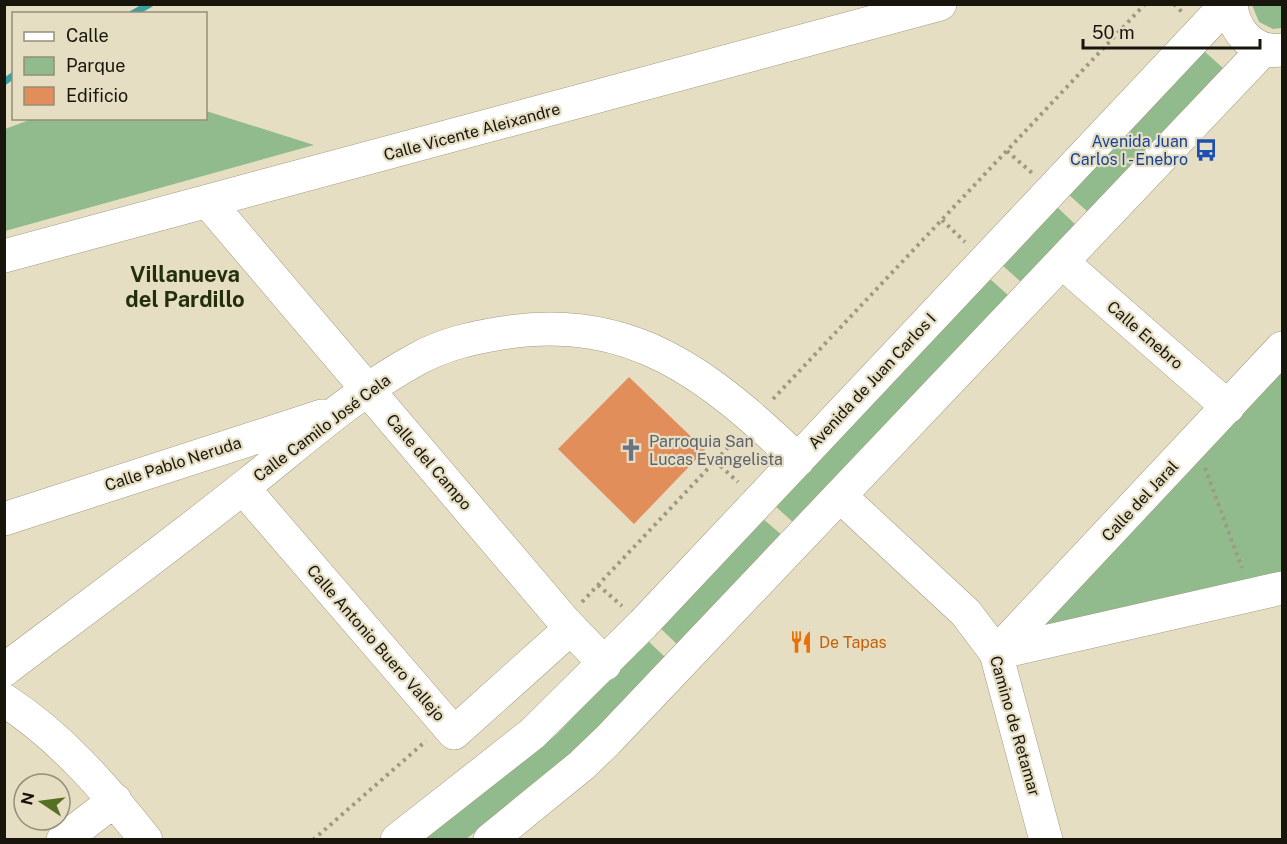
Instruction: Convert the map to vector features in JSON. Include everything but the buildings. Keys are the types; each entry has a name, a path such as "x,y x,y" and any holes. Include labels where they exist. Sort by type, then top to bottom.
{"street":[{"name":"Calle Vicente Aleixandre","path":"4,256 209,203 940,4"},
{"path":"490,840 582,765 607,741 1062,262 1273,49 1250,42 1238,31 1229,4"},
{"name":"Avenida de Juan Carlos I","path":"397,840 532,734 605,664 1229,4"},
{"name":"Calle del Campo","path":"209,203 366,390 571,628 605,664"},
{"name":"Calle Enebro","path":"1062,262 1228,407"},
{"name":"Calle Camilo José Cela","path":"4,670 243,488 366,390 440,347 473,338 518,330 560,329 599,333 631,342 696,373 724,392 798,460"},
{"name":"Calle del Jaral","path":"996,653 1282,348"},
{"name":"Calle Pablo Neruda","path":"4,519 341,410"},
{"name":"Calle Antonio Buero Vallejo","path":"243,488 454,733 571,628"},
{"name":"Camino de Retamar","path":"840,496 966,613 996,653 1046,840"},
{"path":"996,653 1282,588"},
{"path":"4,700 34,719 115,800 146,840"},
{"path":"63,840 115,800"}],"path":[{"path":"1196,441 1251,594"}],"green space":[{"path":"1252,5 1282,5 1282,28 1273,29 1259,22"},
{"path":"1204,51 1224,69 1089,213 1068,194"},
{"path":"207,111 314,145 5,231 5,129 29,120 207,120"},
{"path":"1057,207 1076,225 1021,282 1002,265"},
{"path":"989,278 1009,296 795,524 774,505"},
{"path":"1282,346 1282,588 996,653"},
{"path":"762,518 783,536 679,646 659,627"},
{"path":"647,640 667,659 578,754 466,839 421,840 557,734"}],"waterway":[{"path":"136,12 150,4"},
{"path":"4,82 12,76"}],"place":[{"name":"Avenida Juan Carlos I - Enebro","path":"1206,150"},
{"name":"Parroquia San Lucas Evangelista","path":"631,450"},
{"name":"De Tapas","path":"801,642"}],"district":[{"name":"Villanueva del Pardillo","path":"185,286"}]}
